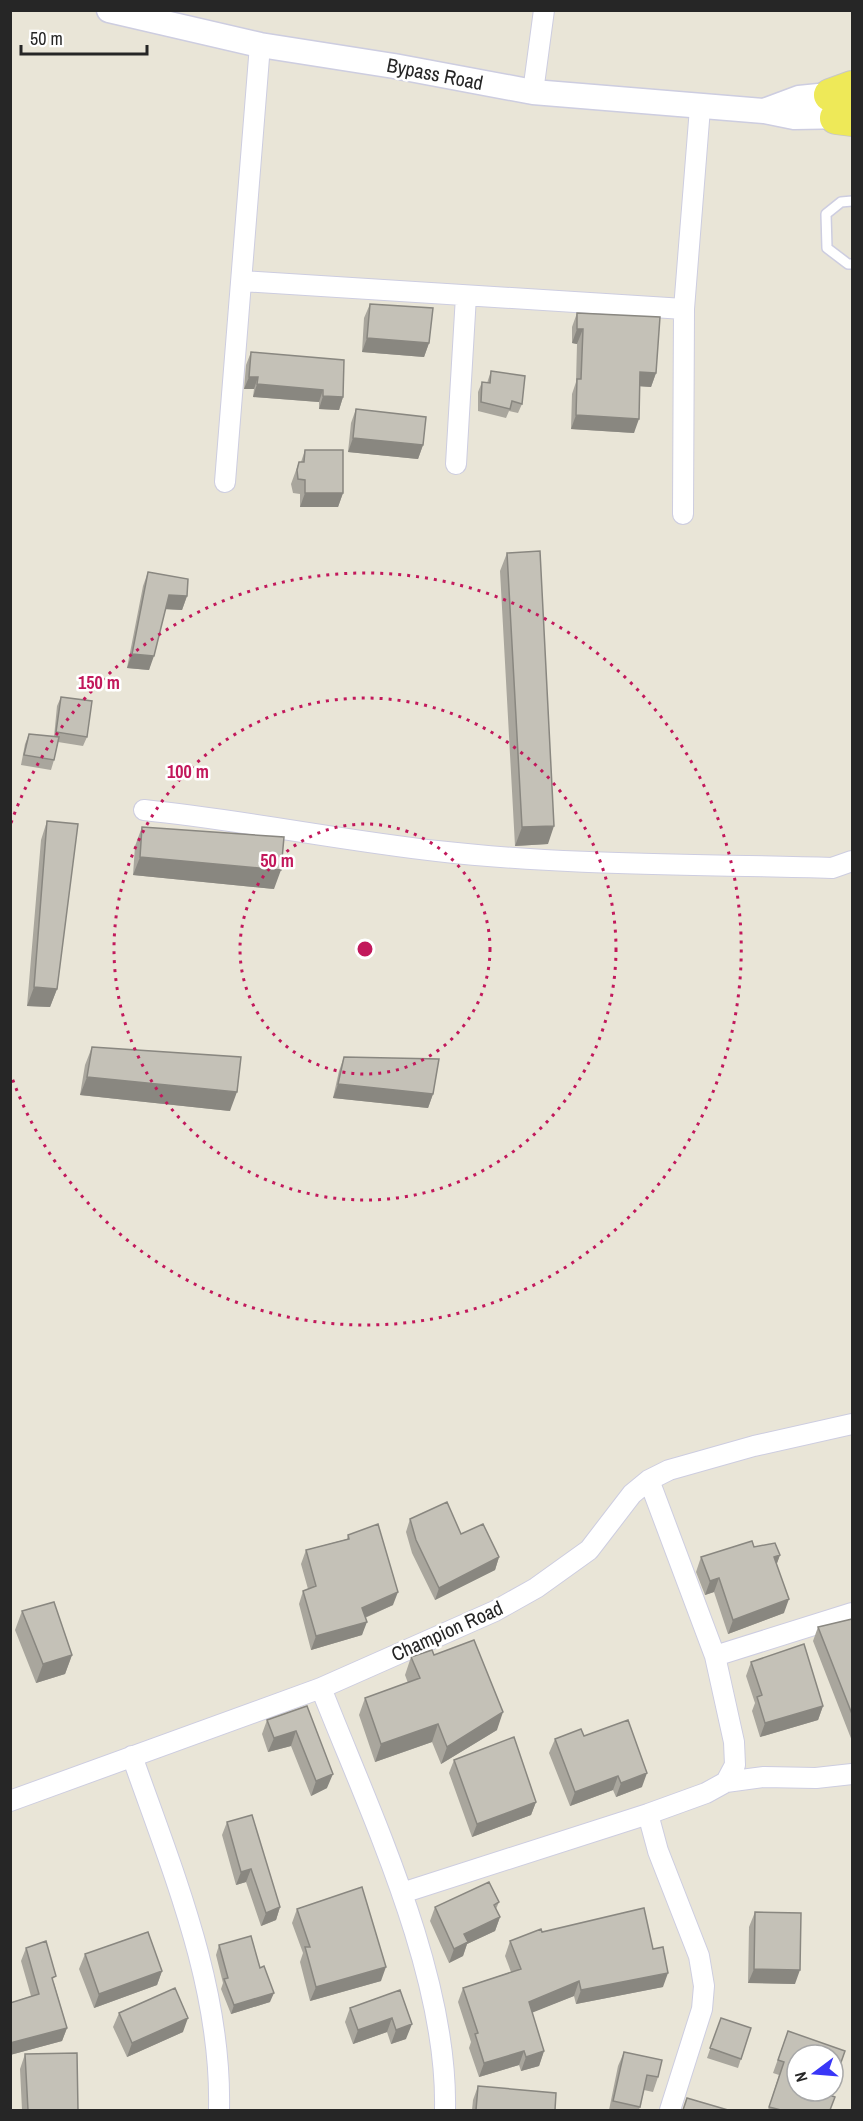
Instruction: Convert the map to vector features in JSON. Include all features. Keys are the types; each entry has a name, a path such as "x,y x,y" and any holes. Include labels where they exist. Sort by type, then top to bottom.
{"street":[{"name":"Bypass Road","path":"109,10 260,45 394,66 533,92 700,108 764,111 794,117 846,105"},
{"path":"533,92 544,10"},
{"path":"225,482 260,45"},
{"path":"683,514 684,309 700,108"},
{"path":"242,281 684,309"},
{"path":"456,464 465,296"},
{"path":"144,810 470,854 560,860 824,868 852,861"},
{"name":"Champion Road","path":"10,1801 321,1688 495,1611 536,1588 589,1550 632,1494 649,1480 669,1470 754,1446 852,1424"},
{"path":"649,1480 715,1656 734,1742 735,1765 726,1782"},
{"path":"715,1656 852,1612"},
{"path":"321,1688 402,1893 425,1971 439,2035 445,2086 445,2110"},
{"path":"132,1756 180,1893 206,1986 216,2043 219,2110"},
{"path":"402,1893 648,1814 706,1793 726,1782 764,1777 816,1778 852,1774"},
{"path":"648,1814 658,1851 699,1956 704,1986 702,2009 670,2110"}],"lane":[{"path":"852,201 842,202 826,214 827,248 848,264 852,264"}],"building":[{"path":"370,304 433,308 429,343 367,338"},
{"path":"577,313 660,317 656,373 640,372 639,419 576,415 577,379 581,379 583,329 577,329"},
{"path":"251,352 344,360 343,397 323,396 323,390 257,384 258,377 249,377"},
{"path":"491,371 525,376 522,404 512,401 510,409 481,402 482,382 490,383"},
{"path":"356,409 426,417 423,445 353,438"},
{"path":"305,450 343,450 343,493 305,493 305,480 298,479 297,470 299,462 304,462"},
{"path":"540,551 554,826 522,827 507,553"},
{"path":"148,572 188,579 187,596 169,595 154,656 132,654"},
{"path":"61,697 92,701 87,737 56,732"},
{"path":"29,734 59,737 54,760 24,755"},
{"path":"47,821 78,824 57,989 34,987"},
{"path":"142,827 284,837 281,870 140,857"},
{"path":"92,1047 241,1057 237,1092 87,1077"},
{"path":"344,1057 439,1059 433,1094 338,1084"},
{"path":"447,1502 461,1534 483,1524 499,1557 439,1588 416,1540 410,1519"},
{"path":"378,1524 398,1592 362,1608 367,1622 316,1636 303,1591 316,1586 306,1550 349,1539 348,1535"},
{"path":"752,1541 754,1547 775,1543 780,1555 774,1557 789,1599 733,1620 719,1578 710,1581 701,1557"},
{"path":"54,1602 72,1655 43,1664 22,1611"},
{"path":"852,1619 852,1714 818,1627"},
{"path":"474,1640 503,1712 447,1747 438,1724 381,1744 365,1698 420,1678 411,1657 432,1650 434,1655"},
{"path":"804,1644 823,1706 765,1723 757,1697 762,1695 751,1662"},
{"path":"307,1706 333,1774 316,1781 296,1731 274,1738 267,1720"},
{"path":"628,1720 647,1773 621,1783 618,1776 575,1792 555,1739 581,1729 584,1736"},
{"path":"514,1737 536,1802 477,1824 454,1760"},
{"path":"252,1815 280,1907 266,1913 251,1869 241,1872 227,1822"},
{"path":"489,1882 499,1902 494,1905 500,1917 464,1934 468,1942 454,1949 435,1907"},
{"path":"362,1887 386,1967 316,1987 305,1947 310,1947 297,1909"},
{"path":"644,1908 653,1949 663,1947 668,1973 581,1990 579,1981 529,2002 544,2051 526,2057 524,2051 484,2063 475,2034 478,2033 463,1988 521,1969 510,1941 541,1929 542,1932"},
{"path":"755,1912 801,1913 800,1970 754,1969"},
{"path":"148,1932 162,1971 99,1994 85,1954"},
{"path":"251,1936 260,1968 264,1966 274,1993 234,2005 224,1979 228,1978 219,1945"},
{"path":"46,1941 56,1976 52,1978 67,2028 10,2043 10,2003 39,1994 26,1948"},
{"path":"175,1988 188,2018 132,2043 119,2013"},
{"path":"400,1990 412,2024 396,2030 392,2018 358,2030 350,2008"},
{"path":"721,2018 751,2028 741,2059 710,2048"},
{"path":"788,2031 822,2043 785,2043 785,2103 833,2103 830,2110 781,2110 769,2107 784,2062 778,2060"},
{"path":"624,2052 662,2060 658,2077 647,2075 640,2107 613,2101"},
{"path":"77,2053 78,2110 28,2110 25,2054"},
{"path":"478,2086 556,2093 555,2110 476,2110"},
{"path":"687,2098 728,2110 683,2110"}]}
